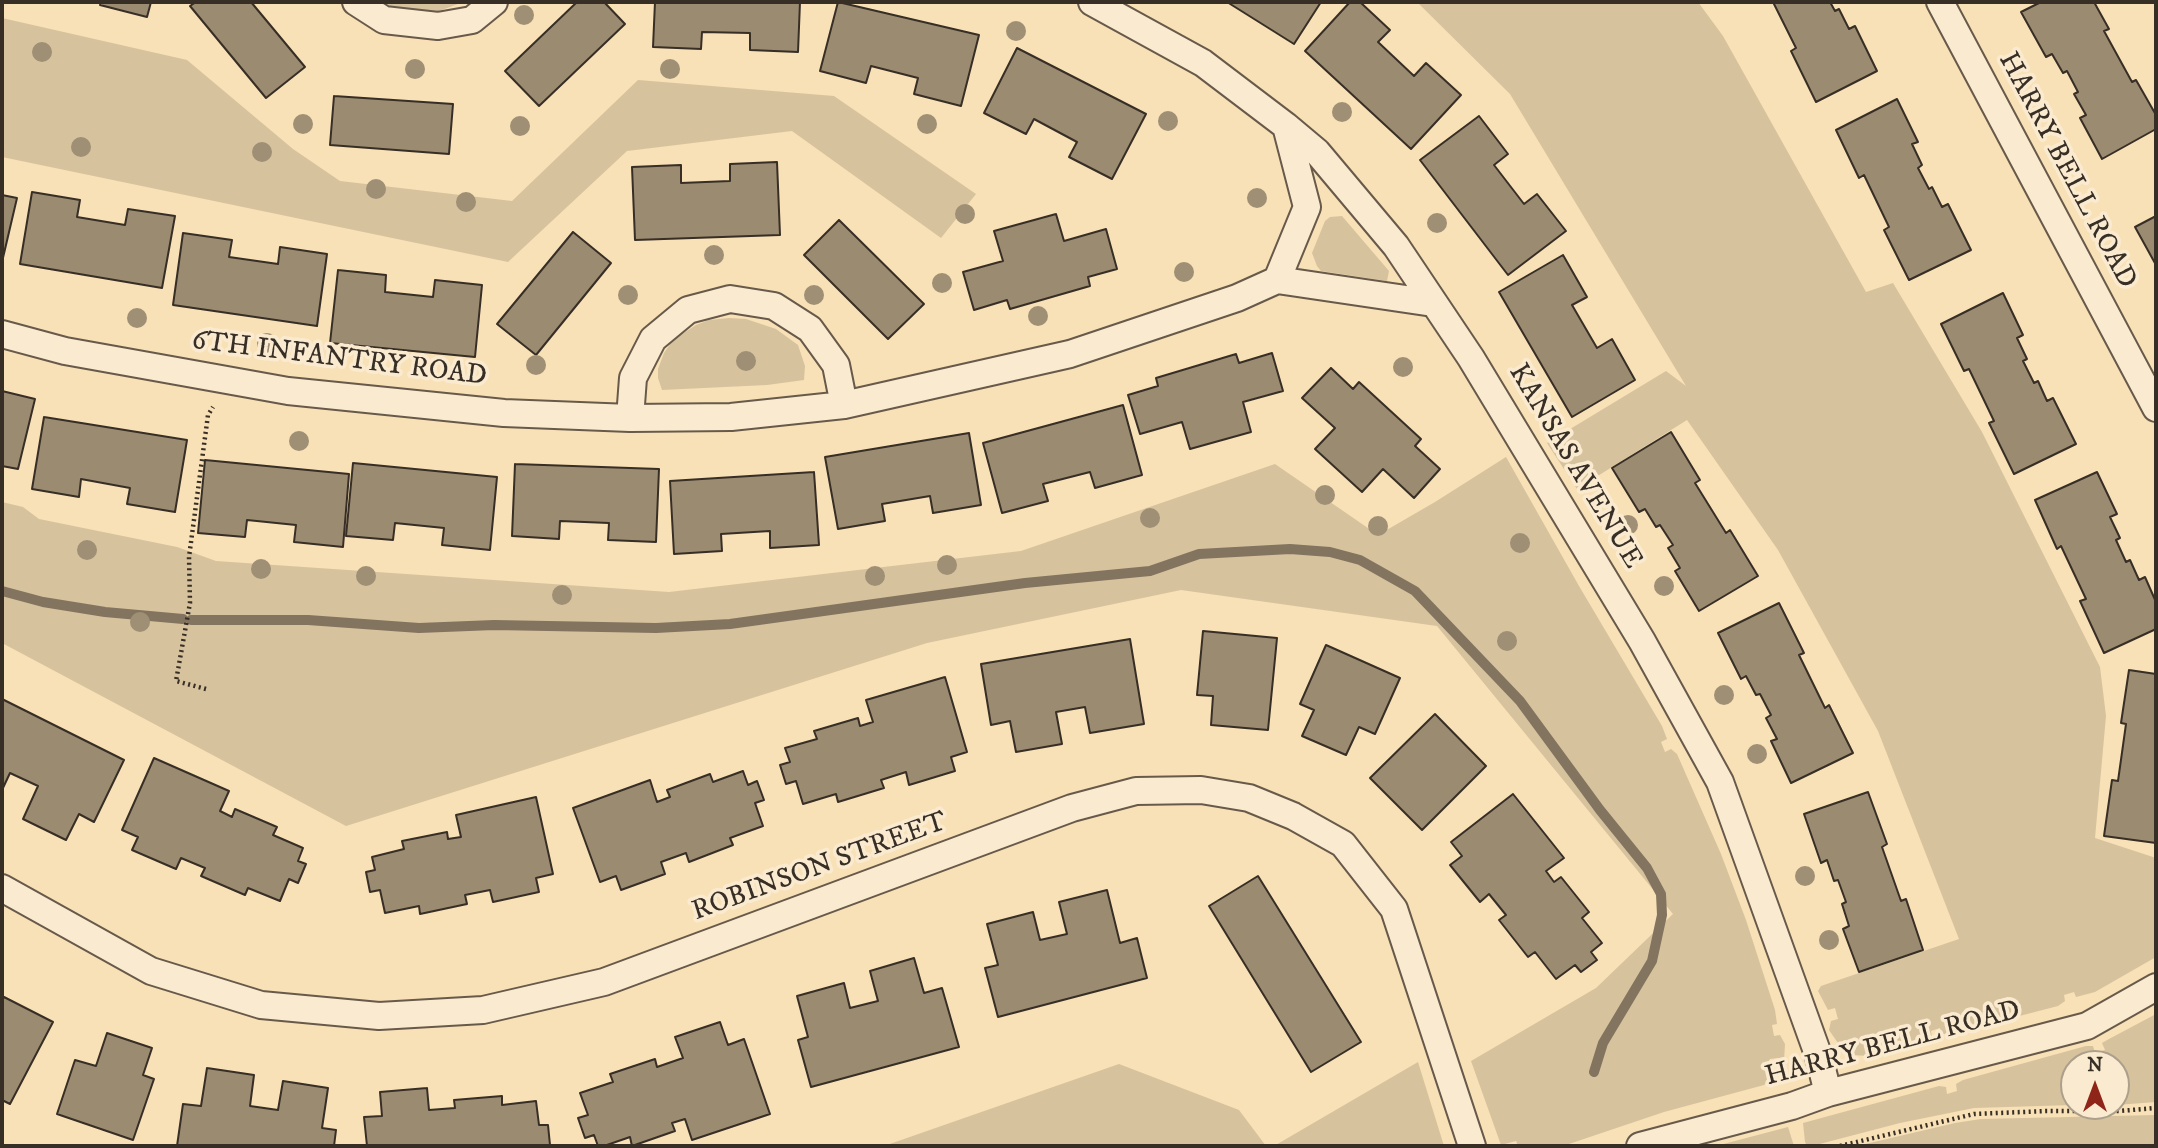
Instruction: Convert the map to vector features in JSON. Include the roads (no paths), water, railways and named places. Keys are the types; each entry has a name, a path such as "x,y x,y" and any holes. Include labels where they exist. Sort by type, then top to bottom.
{"street":[{"path":"356,2 384,20 438,26 472,20 494,2"},
{"name":"KANSAS AVENUE","path":"1092,2 1203,63 1286,126 1317,152 1396,246 1471,358 1642,640 1720,782 1819,1057 1828,1093"},
{"name":"HARRY BELL ROAD","path":"1940,2 2156,408"},
{"path":"1286,126 1307,207 1277,280 1433,303"},
{"name":"6TH INFANTRY ROAD","path":"2,334 65,351 288,391 491,412 630,418 731,417 844,405 1070,354 1237,298 1277,280"},
{"path":"630,418 633,378 653,339 688,310 730,299 774,306 810,329 836,365 844,405"},
{"name":"ROBINSON STREET","path":"2,888 151,971 261,1005 379,1016 483,1010 604,982 1072,808 1136,791 1201,790 1249,798 1293,816 1343,844 1394,909 1472,1146"},
{"name":"HARRY BELL ROAD","path":"1640,1146 1792,1106 1828,1093 2087,1026 2156,987"}],"waterway":[{"path":"191,620 308,620 419,628 494,625 656,628 730,624 1025,583 1150,571 1199,554 1290,549 1330,552 1360,560 1415,591 1520,701 1600,810 1647,868 1661,894 1662,915 1652,961 1603,1043 1594,1072"},
{"path":"2,591 43,602 105,612 183,619"}]}
